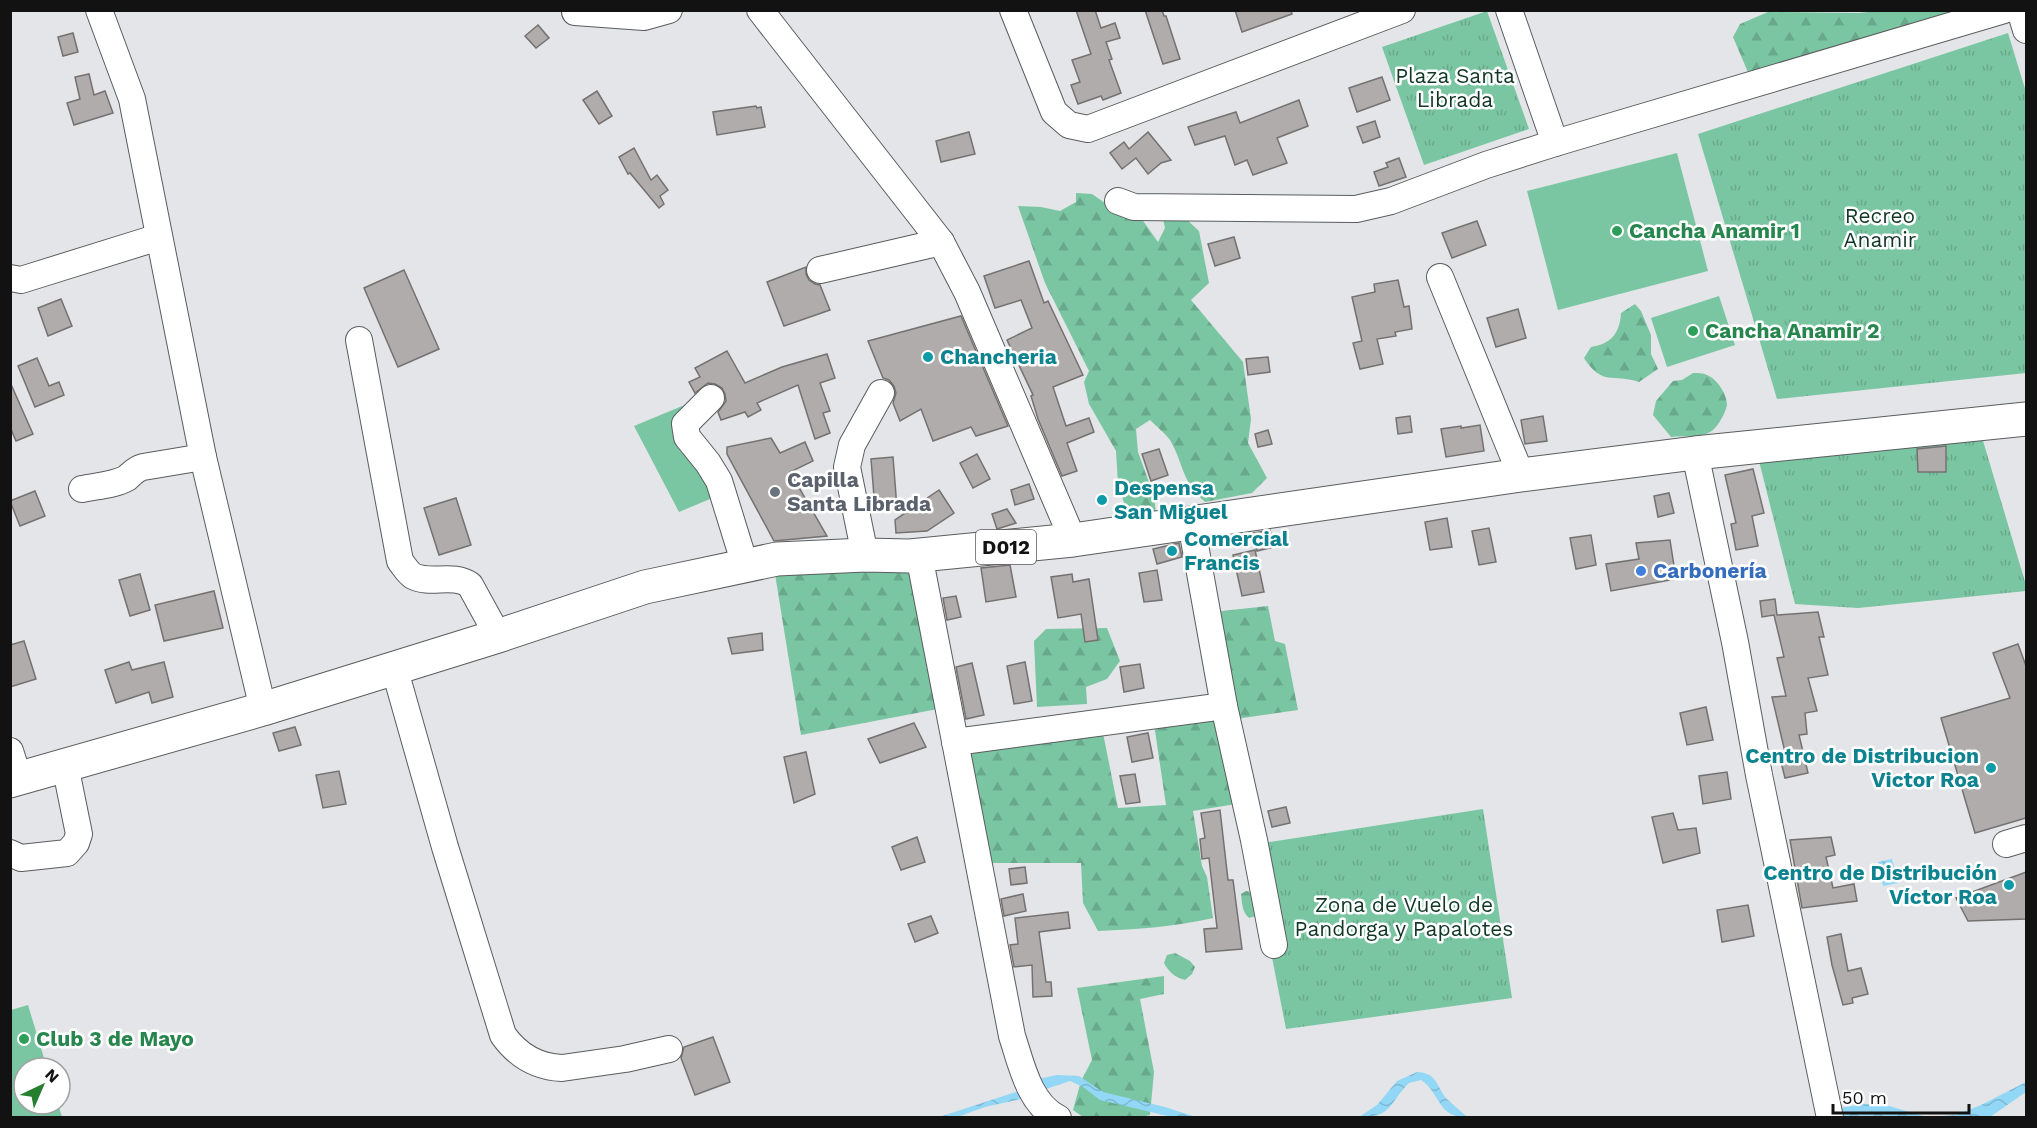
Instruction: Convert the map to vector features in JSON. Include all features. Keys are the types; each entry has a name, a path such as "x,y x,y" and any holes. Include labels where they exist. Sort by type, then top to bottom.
{"main road":[{"name":"D012","path":"13,770 65,765 263,709 498,636 645,587 777,559 919,555 1073,540 1521,475 1695,453 2026,419"}],"street":[{"path":"99,10 132,99 203,457 263,709"},
{"path":"575,12 644,17 669,10"},
{"path":"760,10 941,242 967,292 1073,540"},
{"path":"1013,10 1054,112 1069,125 1088,129 1402,10"},
{"path":"1509,10 1555,143"},
{"path":"1118,201 1134,207 1356,209 1391,201 1486,165 1555,143 2004,10"},
{"path":"2020,10 2026,30"},
{"path":"10,278 21,280 159,237"},
{"path":"820,270 941,242"},
{"path":"1440,277 1521,475"},
{"path":"359,340 400,561 412,575 425,579 454,579 470,585 498,636"},
{"path":"865,555 847,467 852,445 881,393"},
{"path":"711,398 685,424 687,437 708,463 719,482 745,565"},
{"path":"1695,453 1733,630 1759,775 1828,1109"},
{"path":"82,489 127,478 134,470 144,467 203,457"},
{"path":"1191,523 1224,706 1254,840 1274,945"},
{"path":"919,555 1012,1036 1026,1077 1038,1100 1058,1118"},
{"path":"394,667 445,847 503,1035 523,1056 552,1068 625,1059 669,1049"},
{"path":"955,742 1224,706"},
{"path":"10,853 21,858 67,853 76,843 79,834 65,765"}],"green space":[{"path":"1885,10 1969,11 1750,77 1733,37 1740,24 1768,12 1859,13"},
{"name":"Plaza Santa Librada","path":"1487,11 1529,129 1424,165 1382,47"},
{"name":"Recreo Anamir","path":"2008,33 2026,92 2026,373 1777,399 1698,134"},
{"name":"Cancha Anamir 1","path":"1677,153 1708,271 1558,310 1527,191"},
{"path":"1076,193 1092,194 1128,219 1139,215 1158,242 1165,228 1163,219 1184,217 1199,231 1209,283 1191,300 1243,362 1251,419 1248,443 1267,478 1252,493 1205,502 1191,487 1170,440 1150,420 1136,429 1138,452 1154,496 1156,515 1127,512 1118,484 1116,451 1089,404 1084,382 1089,371 1045,283 1018,206 1060,211 1076,202"},
{"name":"Cancha Anamir 2","path":"1719,296 1735,345 1667,367 1651,318"},
{"path":"1635,304 1641,311 1651,335 1651,354 1658,369 1639,382 1603,376 1597,373 1584,358 1591,347 1604,343 1613,336 1619,326 1621,313"},
{"path":"1693,373 1707,375 1718,383 1725,396 1726,408 1717,425 1709,433 1699,436 1671,437 1653,415 1656,401 1673,381 1682,380"},
{"path":"687,404 729,491 679,512 634,426"},
{"path":"1981,434 2026,591 1858,608 1795,604 1757,453"},
{"path":"914,563 943,708 801,735 775,574"},
{"path":"1268,606 1275,641 1285,644 1298,710 1236,719 1213,612"},
{"path":"1107,628 1120,661 1107,679 1086,687 1087,704 1037,707 1034,641 1046,629"},
{"path":"1222,714 1236,804 1193,811 1213,918 1170,926 1098,931 1083,903 1081,863 985,863 962,746 1103,733 1118,808 1166,805 1154,724"},
{"name":"Zona de Vuelo de Pandorga y Papalotes","path":"1483,809 1512,998 1286,1029 1250,845"},
{"path":"1246,891 1252,892 1256,916 1249,918 1244,910 1241,894"},
{"path":"1175,953 1190,961 1195,967 1192,974 1185,980 1172,974 1164,963 1167,955"},
{"path":"1164,976 1164,994 1140,999 1154,1072 1150,1115 1138,1118 1083,1117 1073,1110 1081,1081 1092,1060 1077,988"},
{"path":"28,1005 43,1056 12,1056 12,1116 62,1117 11,1117 11,1010"}],"water":[{"path":"1892,859 1898,883 1883,886 1878,862"},
{"path":"1417,1072 1433,1078 1448,1100 1467,1117 1457,1116 1445,1109 1421,1080 1409,1083 1384,1112 1370,1117 1359,1117 1377,1105 1397,1081"},
{"path":"1057,1075 1079,1076 1103,1092 1196,1117 1172,1117 1100,1100 1083,1087 1070,1081 1040,1091 1033,1080"},
{"path":"2026,1082 2026,1092 1990,1117 1929,1117 1956,1115"},
{"path":"1022,1090 1026,1098 985,1107 957,1117 936,1118"},
{"path":"1865,1104 1889,1106 1926,1117 1840,1117 1839,1108"}],"building":[{"path":"1076,10 1095,10 1101,28 1115,23 1120,38 1106,42 1112,59 1109,60 1121,93 1103,100 1101,96 1078,104 1071,85 1080,82 1072,60 1091,54"},
{"path":"1145,10 1162,10 1180,59 1163,64"},
{"path":"1235,10 1291,10 1292,14 1242,32"},
{"path":"538,25 549,38 536,48 525,36"},
{"path":"73,33 78,52 63,56 58,37"},
{"path":"89,74 94,95 105,91 113,113 74,125 67,103 80,99 75,77"},
{"path":"1382,77 1390,100 1357,112 1349,88"},
{"path":"597,91 612,116 599,124 583,100"},
{"path":"1299,100 1308,126 1277,138 1287,163 1253,175 1247,160 1235,165 1225,136 1195,145 1188,127 1236,112 1240,123"},
{"path":"761,107 765,127 717,135 713,112"},
{"path":"1375,121 1380,137 1363,143 1357,127"},
{"path":"969,132 975,154 941,162 936,141"},
{"path":"1148,132 1171,160 1161,163 1148,174 1136,158 1122,169 1110,153 1124,142 1129,149"},
{"path":"634,148 651,180 657,175 668,190 660,196 664,204 659,208 630,173 628,174 619,157"},
{"path":"1399,158 1406,177 1379,186 1374,172 1388,167 1386,163"},
{"path":"1477,221 1486,245 1452,258 1442,233"},
{"path":"1234,237 1240,258 1215,266 1208,244"},
{"path":"1029,261 1044,303 1048,301 1083,375 1053,387 1066,426 1089,418 1094,432 1067,443 1077,471 1062,476 1038,419 1031,396 1033,395 1007,340 1032,328 1021,300 995,308 984,276"},
{"path":"806,267 809,280 820,285 830,310 784,326 767,282"},
{"path":"404,270 439,349 398,367 364,288"},
{"path":"1398,280 1404,307 1409,306 1412,329 1395,332 1396,336 1377,339 1383,364 1360,369 1353,343 1362,341 1352,297 1375,292 1374,284"},
{"path":"61,299 72,326 48,336 38,308"},
{"path":"1518,309 1526,338 1496,347 1487,318"},
{"name":"Chancheria","path":"961,316 1008,426 976,436 971,427 933,441 921,409 900,421 893,403 896,393 894,386 889,380 883,378 868,341"},
{"path":"727,351 745,383 782,367 827,354 835,378 820,383 830,411 823,413 830,433 815,439 798,385 757,403 761,410 748,417 745,412 721,420 718,412 726,401 722,388 708,383 695,393 689,382 700,377 695,368"},
{"path":"1268,357 1270,372 1248,375 1246,359"},
{"path":"37,358 49,386 59,382 64,395 35,407 18,366"},
{"path":"10,382 33,434 16,441 10,427"},
{"path":"1410,416 1412,432 1398,434 1396,418"},
{"path":"1543,416 1547,441 1525,444 1521,420"},
{"path":"1480,425 1484,451 1446,457 1441,429"},
{"path":"1268,430 1272,444 1258,447 1255,434"},
{"name":"Capilla Santa Librada","path":"771,438 780,453 805,442 813,461 790,472 827,536 774,541 727,454 727,447"},
{"path":"1946,446 1946,472 1918,472 1917,449"},
{"path":"1159,449 1168,475 1151,481 1142,454"},
{"path":"977,454 990,479 973,488 960,463"},
{"path":"893,457 897,508 875,509 871,459"},
{"path":"1753,469 1764,513 1752,516 1758,546 1736,550 1731,524 1736,523 1725,475"},
{"path":"1029,484 1034,499 1015,505 1011,490"},
{"path":"939,490 954,513 927,531 896,533 895,520"},
{"path":"35,491 45,516 20,526 10,501"},
{"path":"1669,493 1674,513 1658,517 1654,496"},
{"path":"456,498 471,545 439,555 424,508"},
{"path":"1007,509 1016,523 997,529 992,514"},
{"path":"1447,518 1452,547 1430,550 1425,522"},
{"path":"1489,528 1496,562 1479,565 1472,531"},
{"path":"1270,530 1274,547 1257,551 1253,533"},
{"path":"1591,535 1596,565 1576,569 1570,538"},
{"name":"Carbonería","path":"1670,540 1676,579 1611,591 1606,564 1639,559 1636,543"},
{"name":"Comercial Francis","path":"1179,543 1182,557 1157,564 1153,549"},
{"path":"1255,550 1264,592 1242,596 1233,555"},
{"path":"1010,565 1016,597 986,602 981,568"},
{"path":"1157,570 1162,600 1144,602 1139,573"},
{"path":"140,574 150,610 130,616 119,580"},
{"path":"1072,574 1073,582 1089,579 1098,640 1085,642 1081,614 1058,618 1051,577"},
{"path":"214,591 223,628 164,641 155,605"},
{"path":"956,596 961,617 947,620 943,598"},
{"path":"1775,599 1777,615 1818,612 1824,637 1819,637 1828,675 1808,678 1817,711 1805,713 1807,734 1799,735 1808,773 1785,778 1779,754 1785,752 1772,697 1786,696 1777,658 1784,657 1774,615 1762,617 1760,601"},
{"path":"762,633 763,650 732,654 728,638"},
{"path":"24,641 36,679 10,687 10,645"},
{"name":"Centro de Distribucion Victor Roa","path":"2018,644 2026,666 2026,818 1975,833 1941,718 2010,698 1993,653"},
{"path":"129,662 132,670 164,662 173,697 152,703 149,692 116,703 105,670"},
{"path":"1025,662 1032,701 1014,704 1007,666"},
{"path":"972,663 984,715 966,719 956,667"},
{"path":"1140,664 1144,688 1124,692 1120,667"},
{"path":"1706,707 1713,740 1687,745 1680,713"},
{"path":"914,723 926,747 880,763 868,739"},
{"path":"295,727 301,745 279,751 273,733"},
{"path":"1148,733 1153,758 1132,762 1127,737"},
{"path":"806,752 815,794 794,803 784,757"},
{"path":"339,771 346,804 323,808 316,775"},
{"path":"1727,772 1731,799 1703,804 1699,776"},
{"path":"1135,774 1140,802 1126,804 1120,776"},
{"path":"1286,807 1290,823 1272,827 1268,811"},
{"path":"1220,810 1228,880 1233,880 1242,949 1206,952 1204,929 1217,928 1209,858 1202,859 1200,839 1205,838 1201,813"},
{"path":"1673,813 1678,830 1696,828 1700,853 1663,863 1652,817"},
{"path":"917,837 925,862 901,870 892,847"},
{"path":"1831,837 1835,855 1826,857 1833,888 1854,884 1857,901 1802,908 1790,840"},
{"path":"1025,867 1027,883 1011,885 1009,869"},
{"name":"Centro de Distribución Víctor Roa","path":"2026,872 2026,919 1968,921 1956,898"},
{"path":"1023,894 1026,911 1004,916 1001,899"},
{"path":"1748,905 1754,936 1722,942 1717,910"},
{"path":"1068,912 1070,928 1039,932 1046,982 1051,982 1052,996 1033,997 1032,965 1014,967 1010,945 1018,944 1015,918"},
{"path":"931,916 938,933 915,942 908,924"},
{"path":"1841,934 1848,971 1861,968 1868,994 1852,998 1853,1003 1843,1005 1827,937"},
{"path":"713,1037 730,1082 695,1095 681,1058 684,1047"}],"place":[{"name":"Cancha Anamir 1","path":"1617,231"},
{"name":"Cancha Anamir 2","path":"1693,331"},
{"name":"Chancheria","path":"928,357"},
{"name":"Capilla Santa Librada","path":"775,492"},
{"name":"Despensa San Miguel","path":"1102,500"},
{"name":"Comercial Francis","path":"1172,551"},
{"name":"Carbonería","path":"1641,571"},
{"name":"Centro de Distribucion Victor Roa","path":"1991,768"},
{"name":"Centro de Distribución Víctor Roa","path":"2009,885"},
{"name":"Club 3 de Mayo","path":"24,1039"}]}
